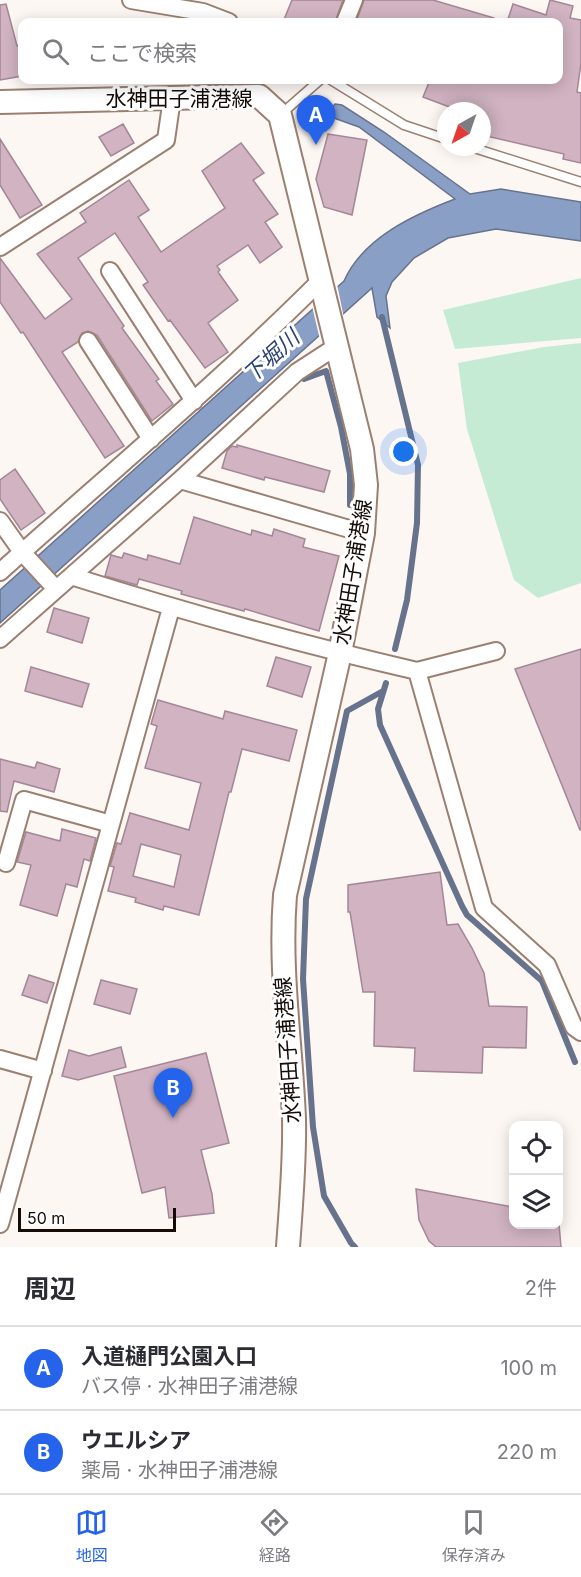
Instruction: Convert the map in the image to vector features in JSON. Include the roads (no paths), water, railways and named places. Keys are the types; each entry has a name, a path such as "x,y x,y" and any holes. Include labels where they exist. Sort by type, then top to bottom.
{"main road":[{"name":"水神田子浦港線","path":"0,102 259,96 280,115 362,449 366,485 363,533 340,653 285,895 282,932 283,973 294,1120 288,1247"}],"street":[{"path":"130,0 203,12 219,18"},
{"path":"347,18 354,0"},
{"path":"0,248 166,140 172,98"},
{"path":"110,271 194,401"},
{"path":"0,572 322,285"},
{"path":"0,639 180,480 335,338"},
{"path":"88,341 151,439"},
{"path":"180,480 363,533"},
{"path":"0,521 22,552 56,589"},
{"path":"71,576 171,608 417,671 496,651"},
{"path":"0,1224 171,608"},
{"path":"417,671 484,908 547,966 574,1028 581,1032"},
{"path":"6,863 24,800 111,824"},
{"path":"0,1059 43,1071"}],"lane":[{"path":"280,115 315,84"},
{"path":"337,84 404,125 437,136"},
{"path":"491,153 581,182"}],"water":[{"name":"下堀川","path":"335,104 342,105 384,132 470,194 501,189 581,202 581,241 496,229 448,238 414,258 392,282 386,296 390,328 377,317 372,288 0,623 0,590 344,281 363,252 376,240 406,221 455,199 359,127 331,117 331,109"}],"waterway":[{"path":"382,317 418,465 417,523 407,600 395,649"},
{"path":"304,379 326,371 341,427 350,474 350,505"},
{"path":"386,683 378,709 380,725 462,906 467,915 542,981 575,1062"},
{"path":"355,1247 324,1196 313,1127 303,979 306,899 347,711 383,691"}],"place":[{"name":"入道樋門公園入口","path":"316,145"},
{"name":"ウエルシア","path":"173,1118"}]}
